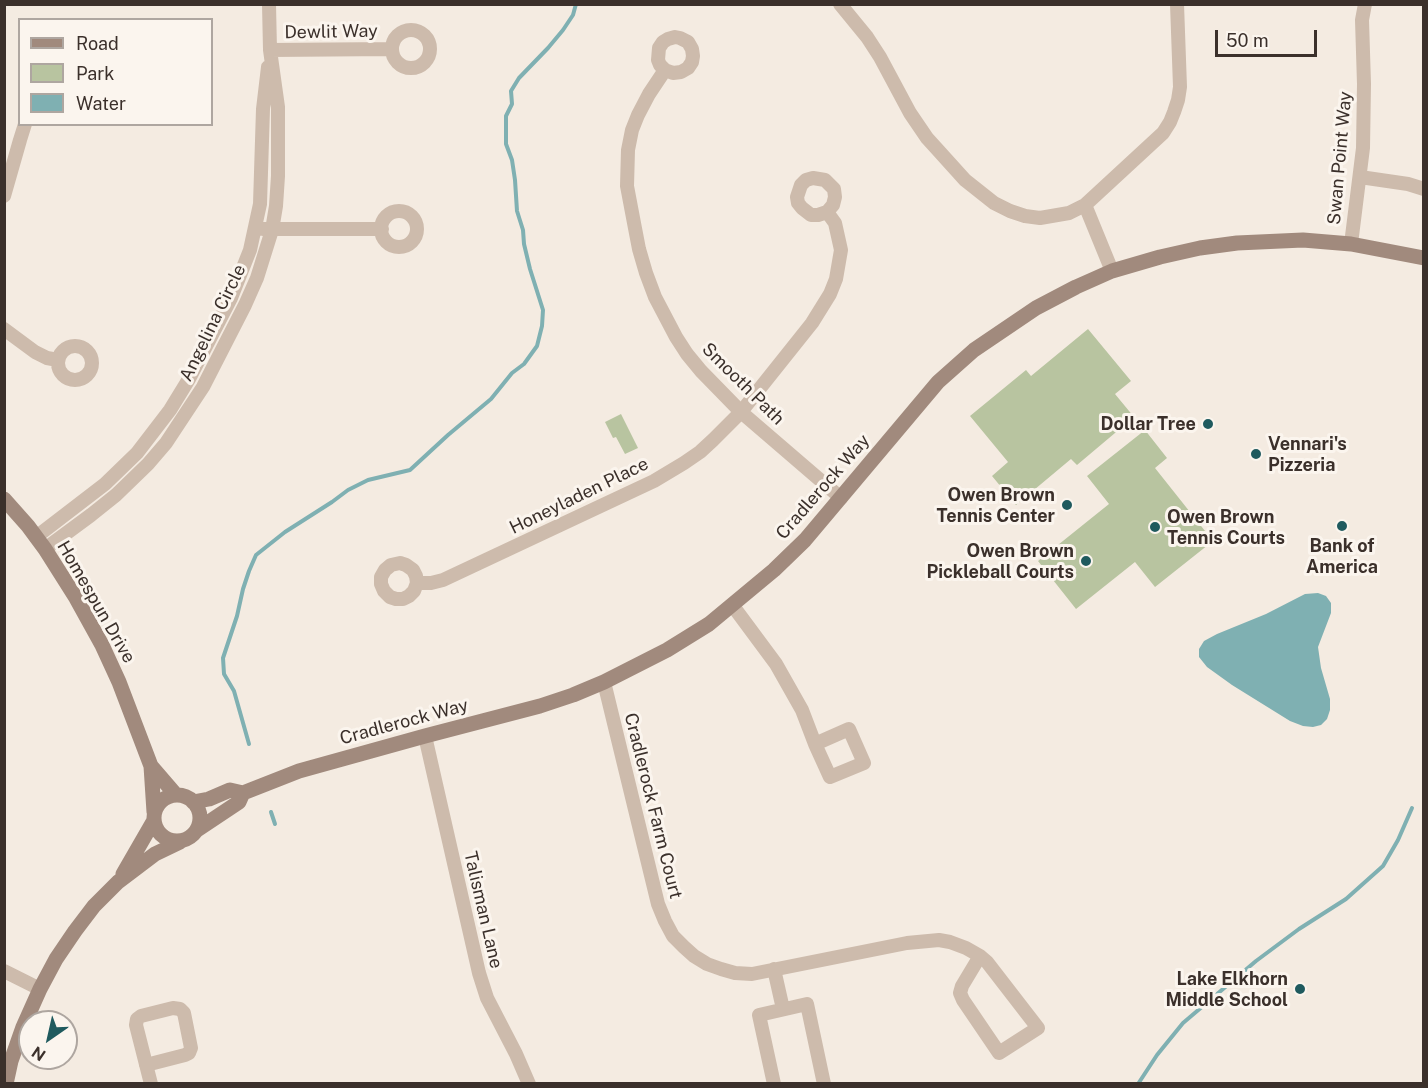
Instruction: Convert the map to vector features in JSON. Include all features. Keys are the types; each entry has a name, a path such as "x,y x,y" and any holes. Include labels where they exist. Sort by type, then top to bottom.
{"street":[{"name":"Angelina Circle","path":"40,543 92,515 148,464 166,443 203,387 245,305 260,270 272,230 278,176 278,107 270,50 269,4"},
{"path":"840,4 880,57 905,104 927,138 965,180 994,203 1010,211 1040,218 1069,213 1085,205 1163,133 1170,122 1180,87 1177,4"},
{"name":"Swan Point Way","path":"1351,243 1365,121 1362,20 1365,4"},
{"name":"Dewlit Way","path":"270,50 392,49"},
{"name":"Angelina Circle","path":"40,543 137,453 170,410 189,379 231,298 242,272 260,204 262,109 270,50"},
{"name":"Smooth Path","path":"665,70 638,115 628,150 627,186 639,249 655,297 676,337 701,371 741,412 842,498"},
{"path":"4,196 24,126"},
{"path":"1360,177 1408,184 1424,189"},
{"path":"1085,205 1112,271"},
{"name":"Honeyladen Place","path":"417,584 443,580 654,480 700,452 741,412 812,323 830,294 836,279 841,250 835,223 827,212"},
{"path":"255,229 382,229"},
{"name":"Cradlerock Way","path":"193,802 230,790 243,793 298,771 540,706 604,682 667,650 733,606 797,549 938,382 974,350 1036,308 1112,271 1200,248 1237,243 1303,240 1351,243 1424,258"},
{"path":"4,330 35,352 58,360"},
{"name":"Homespun Drive","path":"4,499 40,543 76,598 102,645 119,682 151,766 154,817"},
{"path":"733,606 776,664 802,710 815,744"},
{"name":"Cradlerock Farm Court","path":"604,682 658,904 669,928 694,956 707,964 735,973 752,974 907,943 926,940 950,942 980,956 995,970 1038,1028 999,1053 960,993 980,956"},
{"name":"Talisman Lane","path":"425,736 479,973 487,998 529,1083"},
{"name":"Homespun Drive","path":"151,766 176,795"},
{"name":"Cradlerock Way","path":"197,830 239,802 243,793"},
{"path":"6,1083 11,1060 23,1027 56,959 94,906 118,882 155,854 192,836 200,823 198,808 193,802 176,795 169,796 157,805 154,817 118,882"},
{"path":"154,817 157,831 163,837 180,842"},
{"path":"774,969 783,1009"},
{"path":"4,970 40,989"},
{"path":"774,1083 759,1015 807,1004 824,1083"},
{"path":"146,1065 189,1053 191,1048 184,1013 180,1009 173,1008 141,1016 137,1020 136,1024 146,1065 151,1083"}],"green space":[{"path":"1088,329 1131,381 1115,394 1134,417 1077,465 1071,459 1016,505 992,476 1008,462 970,416 1026,370 1031,376"},
{"path":"621,414 638,448 625,454 605,422"},
{"path":"1145,430 1167,458 1155,468 1213,541 1155,587 1135,562 1076,609 1038,561 1109,504 1087,476"}],"water":[{"path":"1318,593 1326,596 1331,603 1331,613 1318,647 1330,699 1327,719 1321,725 1303,726 1290,721 1232,685 1207,667 1199,657 1199,649 1204,641 1217,634 1266,614 1305,594"}],"waterway":[{"path":"249,744 234,691 224,674 223,658 243,589 256,555 285,532 348,490 368,480 410,470 491,399 512,373 524,364 537,346 543,310 530,269 517,211 512,160 506,144 506,116 512,104 511,91 519,78 563,30 573,15 576,4"},
{"path":"1138,1084 1157,1055 1183,1023 1256,961 1299,929 1346,899 1383,866 1412,808"},
{"path":"271,812 275,824"}],"place":[{"name":"Dollar Tree","path":"1208,424"},
{"name":"Vennari's Pizzeria","path":"1256,454"},
{"name":"Owen Brown Tennis Center","path":"1067,505"},
{"name":"Bank of America","path":"1342,526"},
{"name":"Owen Brown Tennis Courts","path":"1155,527"},
{"name":"Owen Brown Pickleball Courts","path":"1086,561"},
{"name":"Lake Elkhorn Middle School","path":"1300,989"}]}
